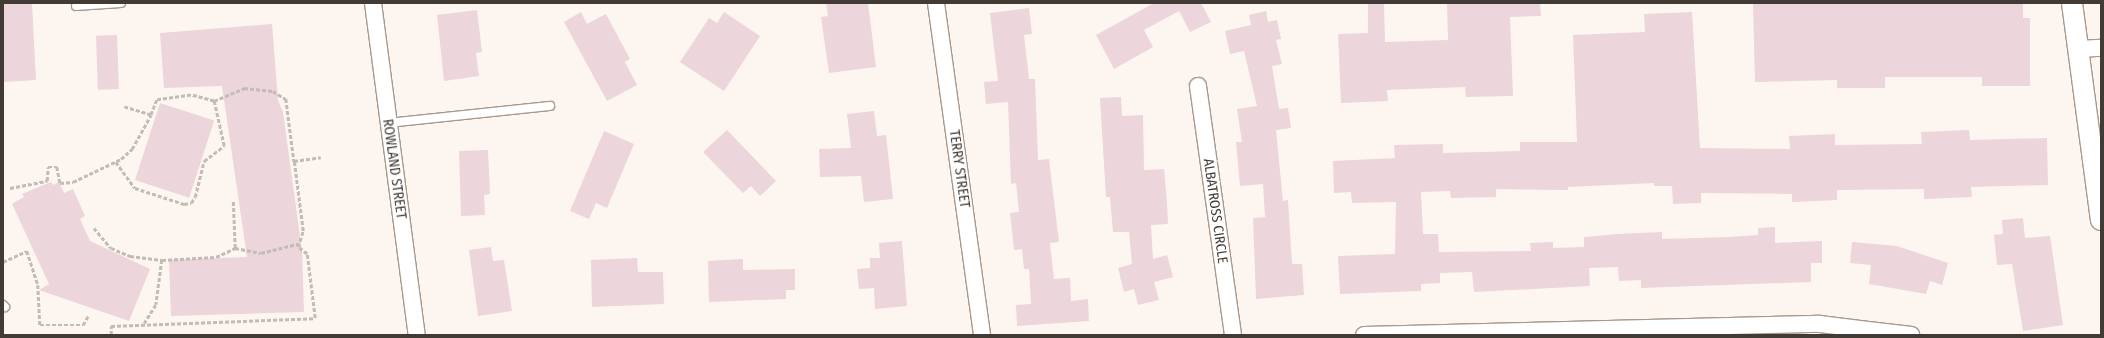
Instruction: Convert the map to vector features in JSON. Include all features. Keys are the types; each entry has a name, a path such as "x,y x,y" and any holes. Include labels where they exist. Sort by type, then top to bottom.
{"street":[{"name":"ROWLAND STREET","path":"373,3 387,123 417,335"},
{"name":"TERRY STREET","path":"936,3 982,335"},
{"path":"2072,3 2099,191 2101,220"},
{"path":"2079,49 2101,48"},
{"name":"ALBATROSS CIRCLE","path":"1198,86 1233,335"},
{"path":"1364,335 1820,324 1911,335"}],"lane":[{"path":"76,6 121,3"},
{"path":"387,123 550,106"}],"path":[{"path":"10,188 47,181 48,167 57,167 60,183 92,175 116,162 132,149 151,115 157,100 191,95 214,101 244,88 273,91 286,99 303,231 298,244"},
{"path":"116,162 135,188 190,203 201,184 204,161 224,146 214,101"},
{"path":"124,107 151,115"},
{"path":"294,161 321,157"},
{"path":"233,201 235,248"},
{"path":"94,228 111,248 130,256 162,260 216,257 235,248 261,253 298,244"},
{"path":"111,335 111,326 314,318 307,254 298,244"},
{"path":"3,262 27,251 38,285 40,324 83,325 88,316"},
{"path":"144,325 156,305 162,260"}],"building":[{"path":"3,3 32,3 36,80 3,82"},
{"path":"826,3 868,3 876,67 829,73 821,17 828,16"},
{"path":"1154,3 1201,3 1211,22 1190,32 1179,11 1144,30 1153,47 1114,69 1096,35"},
{"path":"1368,3 1384,3 1385,42 1448,40 1447,3 1540,3 1541,16 1510,17 1513,96 1466,97 1465,87 1387,90 1388,101 1341,103 1338,34 1368,33"},
{"path":"1753,3 2023,3 2023,18 2030,18 2030,86 1982,86 1982,77 1885,77 1885,88 1837,88 1837,80 1755,82"},
{"path":"1029,8 1032,34 1024,35 1029,79 1035,79 1038,160 1049,159 1059,242 1050,243 1054,279 1070,278 1071,301 1088,299 1089,321 1017,326 1016,305 1031,304 1029,269 1024,269 1022,249 1014,250 1010,213 1019,212 1016,183 1011,184 1008,102 986,104 984,82 998,81 990,13"},
{"path":"477,10 482,52 476,53 479,76 444,81 437,15"},
{"path":"1266,11 1268,22 1277,20 1281,39 1276,40 1282,64 1272,66 1279,109 1288,108 1291,128 1276,130 1283,201 1288,200 1292,264 1302,264 1304,295 1256,299 1253,218 1265,217 1263,184 1240,186 1236,142 1242,142 1237,109 1257,106 1244,51 1230,54 1225,31 1251,25 1249,15"},
{"path":"581,12 587,24 606,14 630,59 625,62 637,85 607,101 564,22"},
{"path":"724,12 760,36 724,91 680,62 709,18 717,23"},
{"path":"1692,12 1700,148 1790,149 1789,136 1835,134 1835,145 1922,144 1921,132 1969,130 1970,140 2047,138 2048,185 1971,187 1972,197 1924,199 1924,189 1837,190 1837,200 1792,202 1792,194 1701,193 1701,203 1673,204 1672,186 1654,186 1654,183 1568,187 1568,190 1496,189 1496,197 1451,198 1450,191 1421,192 1423,234 1438,234 1439,252 1531,251 1530,243 1553,242 1553,248 1584,247 1584,237 1617,234 1662,232 1662,239 1758,235 1758,228 1775,227 1775,243 1822,241 1822,263 1811,263 1811,282 1641,288 1641,280 1619,281 1618,267 1589,268 1590,286 1474,292 1472,272 1440,273 1440,283 1421,284 1421,291 1340,294 1338,256 1395,254 1396,202 1352,203 1351,192 1334,193 1333,161 1395,158 1394,145 1443,144 1443,153 1520,151 1520,142 1577,142 1573,35 1645,32 1644,14"},
{"path":"272,24 278,100 283,112 302,251 304,312 171,316 169,260 247,257 222,86 164,88 160,33"},
{"path":"117,35 119,89 98,90 96,36"},
{"path":"1121,97 1122,116 1143,115 1144,170 1164,169 1167,202 1168,224 1151,225 1153,259 1167,255 1173,277 1154,282 1159,300 1138,305 1134,289 1124,292 1118,268 1132,264 1129,232 1113,232 1110,197 1106,197 1100,98"},
{"path":"160,103 214,121 189,198 135,180"},
{"path":"874,111 877,136 886,135 893,199 864,202 861,176 820,177 819,149 851,148 847,114"},
{"path":"727,130 776,181 760,196 751,186 743,193 703,152"},
{"path":"604,131 634,144 607,208 596,203 589,219 570,211"},
{"path":"488,150 490,194 484,195 485,215 461,216 459,151"},
{"path":"51,182 53,185 59,182 64,193 73,189 85,216 80,219 90,241 150,269 129,321 39,290 49,284 12,204 24,197 22,194"},
{"path":"2023,218 2025,238 2050,236 2063,325 2023,331 2012,264 1997,265 1994,235 2003,234 2002,220"},
{"path":"902,241 907,306 875,309 874,288 859,289 857,269 870,268 870,258 880,258 879,243"},
{"path":"1852,242 1897,246 1948,263 1942,285 1930,281 1926,294 1869,284 1871,265 1850,263"},
{"path":"491,247 493,261 504,260 512,311 478,316 469,250"},
{"path":"637,258 638,272 663,272 664,304 592,307 591,260"},
{"path":"743,259 743,270 795,269 795,290 786,290 786,299 709,302 708,261"}]}
